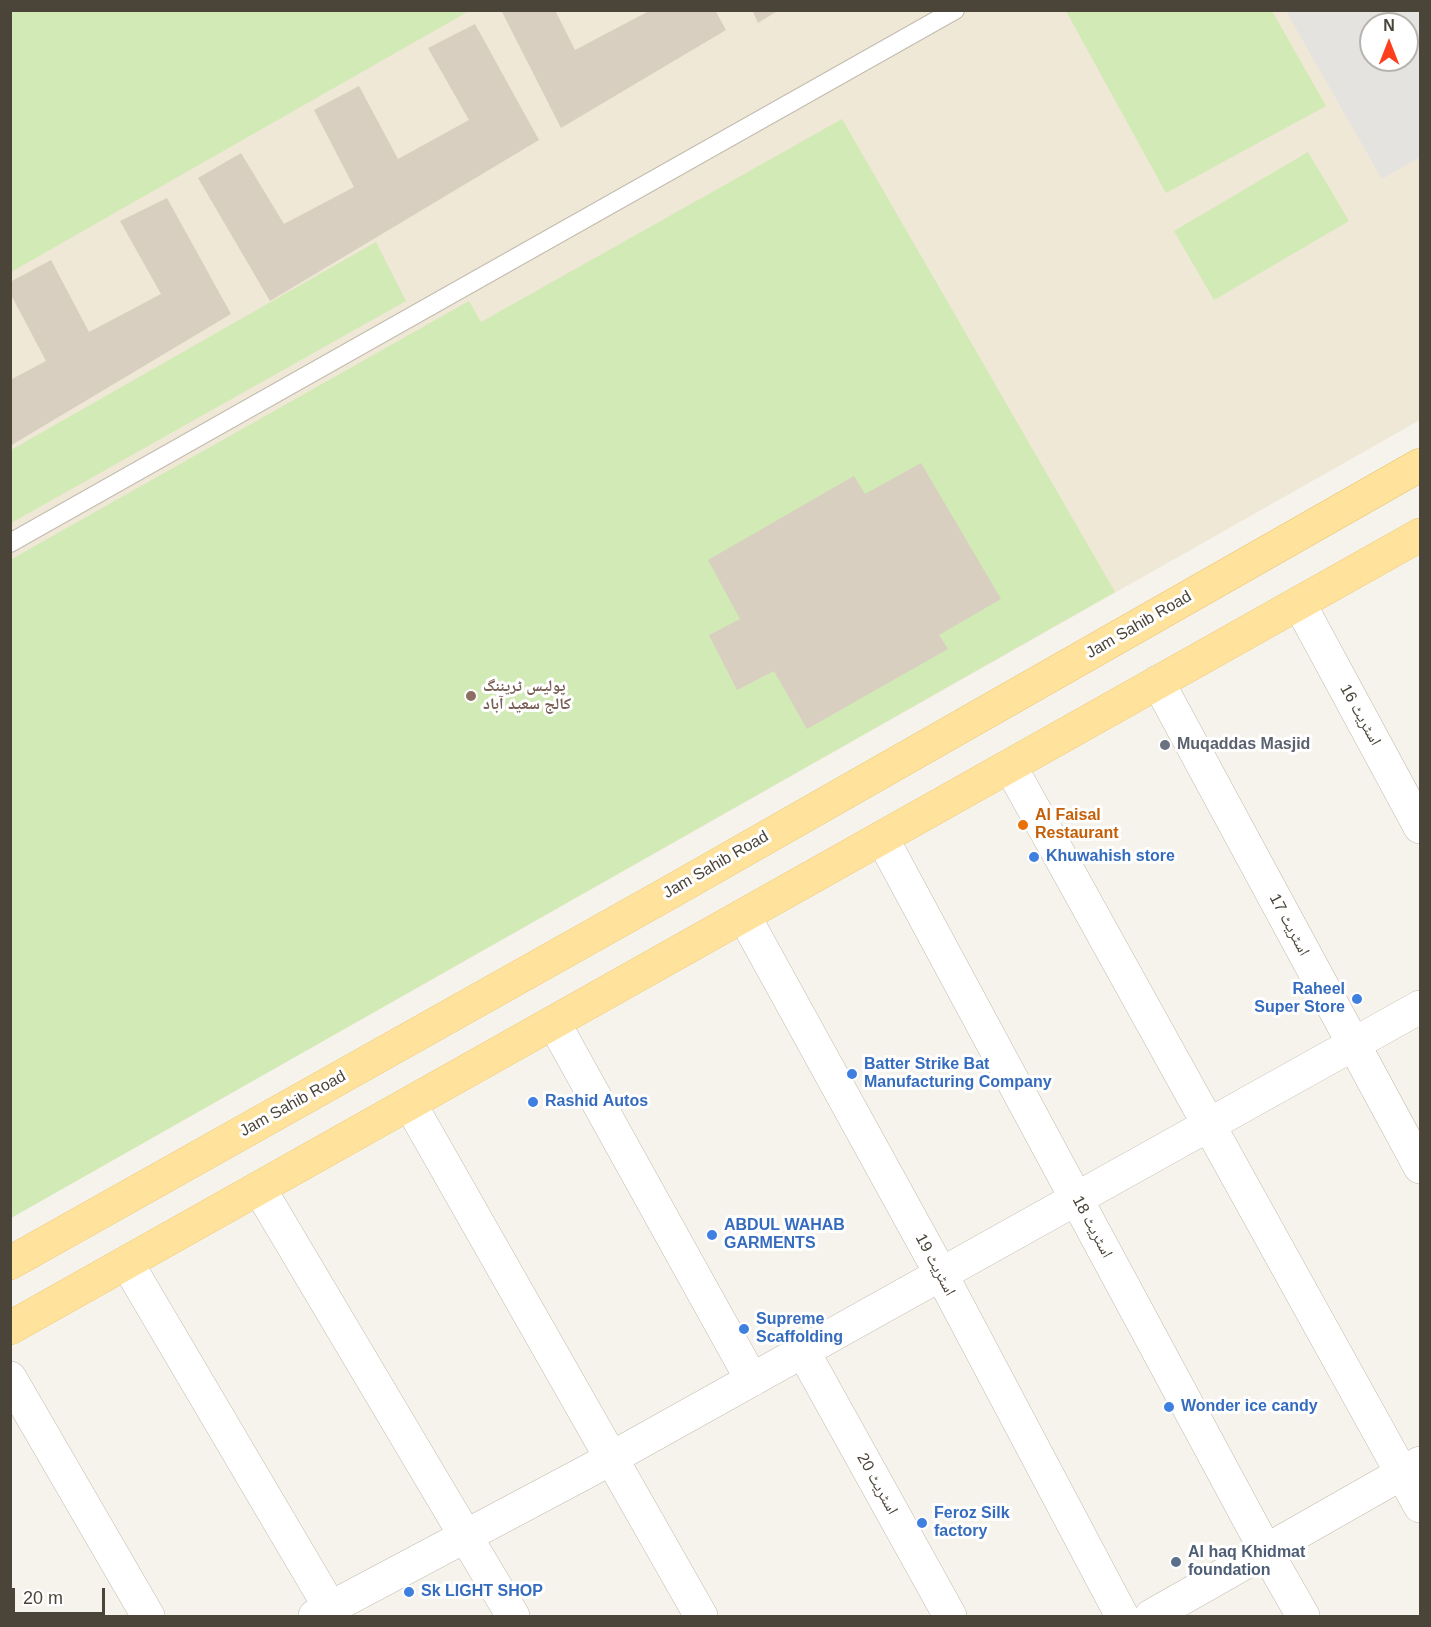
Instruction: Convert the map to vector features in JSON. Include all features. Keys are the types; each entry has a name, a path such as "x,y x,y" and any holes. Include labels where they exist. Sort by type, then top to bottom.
{"main road":[{"name":"Jam Sahib Road","path":"10,1263 694,878 1420,465"},
{"path":"10,1328 1420,535"}],"street":[{"name":"اسٹریٹ 16","path":"1299,603 1420,827"},
{"name":"اسٹریٹ 17","path":"1158,682 1420,1167"},
{"path":"1010,766 1209,1125 1411,1468 1420,1506"},
{"name":"اسٹریٹ 18","path":"882,838 1303,1617"},
{"name":"اسٹریٹ 19","path":"744,916 941,1274 1122,1617"},
{"path":"128,1263 327,1614 465,1536 612,1458 1420,1007"},
{"path":"554,1023 752,1380"},
{"path":"410,1104 702,1617"},
{"path":"260,1188 513,1617"},
{"name":"اسٹریٹ 20","path":"803,1351 950,1617"},
{"path":"10,1378 148,1617"},
{"path":"1150,1617 1411,1468"}],"lane":[{"path":"10,543 955,10"}],"shaded area":[{"name":"پولیس ٹریننگ کالج سعید آباد","path":"11,11 1420,11 1420,420 11,1218"},
{"path":"1286,11 1420,11 1420,157 1382,179"}],"green space":[{"path":"11,10 469,10 469,11 11,272"},
{"path":"1066,11 1272,11 1326,106 1166,193"},
{"path":"842,119 1115,592 11,1218 10,560 469,301 481,322"},
{"path":"1308,152 1349,221 1214,300 1174,231"},
{"path":"376,242 406,301 11,523 11,450"}],"building":[{"path":"501,10 555,10 575,50 651,10 715,10 726,30 561,128"},
{"path":"752,10 779,10 758,23"},
{"path":"475,24 539,140 270,301 198,178 241,153 284,224 354,187 314,110 359,86 398,159 469,120 428,48"},
{"path":"167,198 231,314 10,446 10,380 46,361 10,293 10,282 51,260 89,332 161,294 120,221"},
{"path":"921,463 1001,599 939,635 948,649 807,729 774,671 737,690 709,635 740,619 708,560 854,476 865,494"}],"place":[{"name":"پولیس ٹریننگ کالج سعید آباد","path":"471,696"},
{"name":"Muqaddas Masjid","path":"1165,745"},
{"name":"Al Faisal Restaurant","path":"1023,825"},
{"name":"Khuwahish store","path":"1034,857"},
{"name":"Raheel Super Store","path":"1357,999"},
{"name":"Batter Strike Bat Manufacturing Company","path":"852,1074"},
{"name":"Rashid Autos","path":"533,1102"},
{"name":"ABDUL WAHAB GARMENTS","path":"712,1235"},
{"name":"Supreme Scaffolding","path":"744,1329"},
{"name":"Wonder ice candy","path":"1169,1407"},
{"name":"Feroz Silk factory","path":"922,1523"},
{"name":"Al haq Khidmat foundation","path":"1176,1562"},
{"name":"Sk LIGHT SHOP","path":"409,1592"}]}
